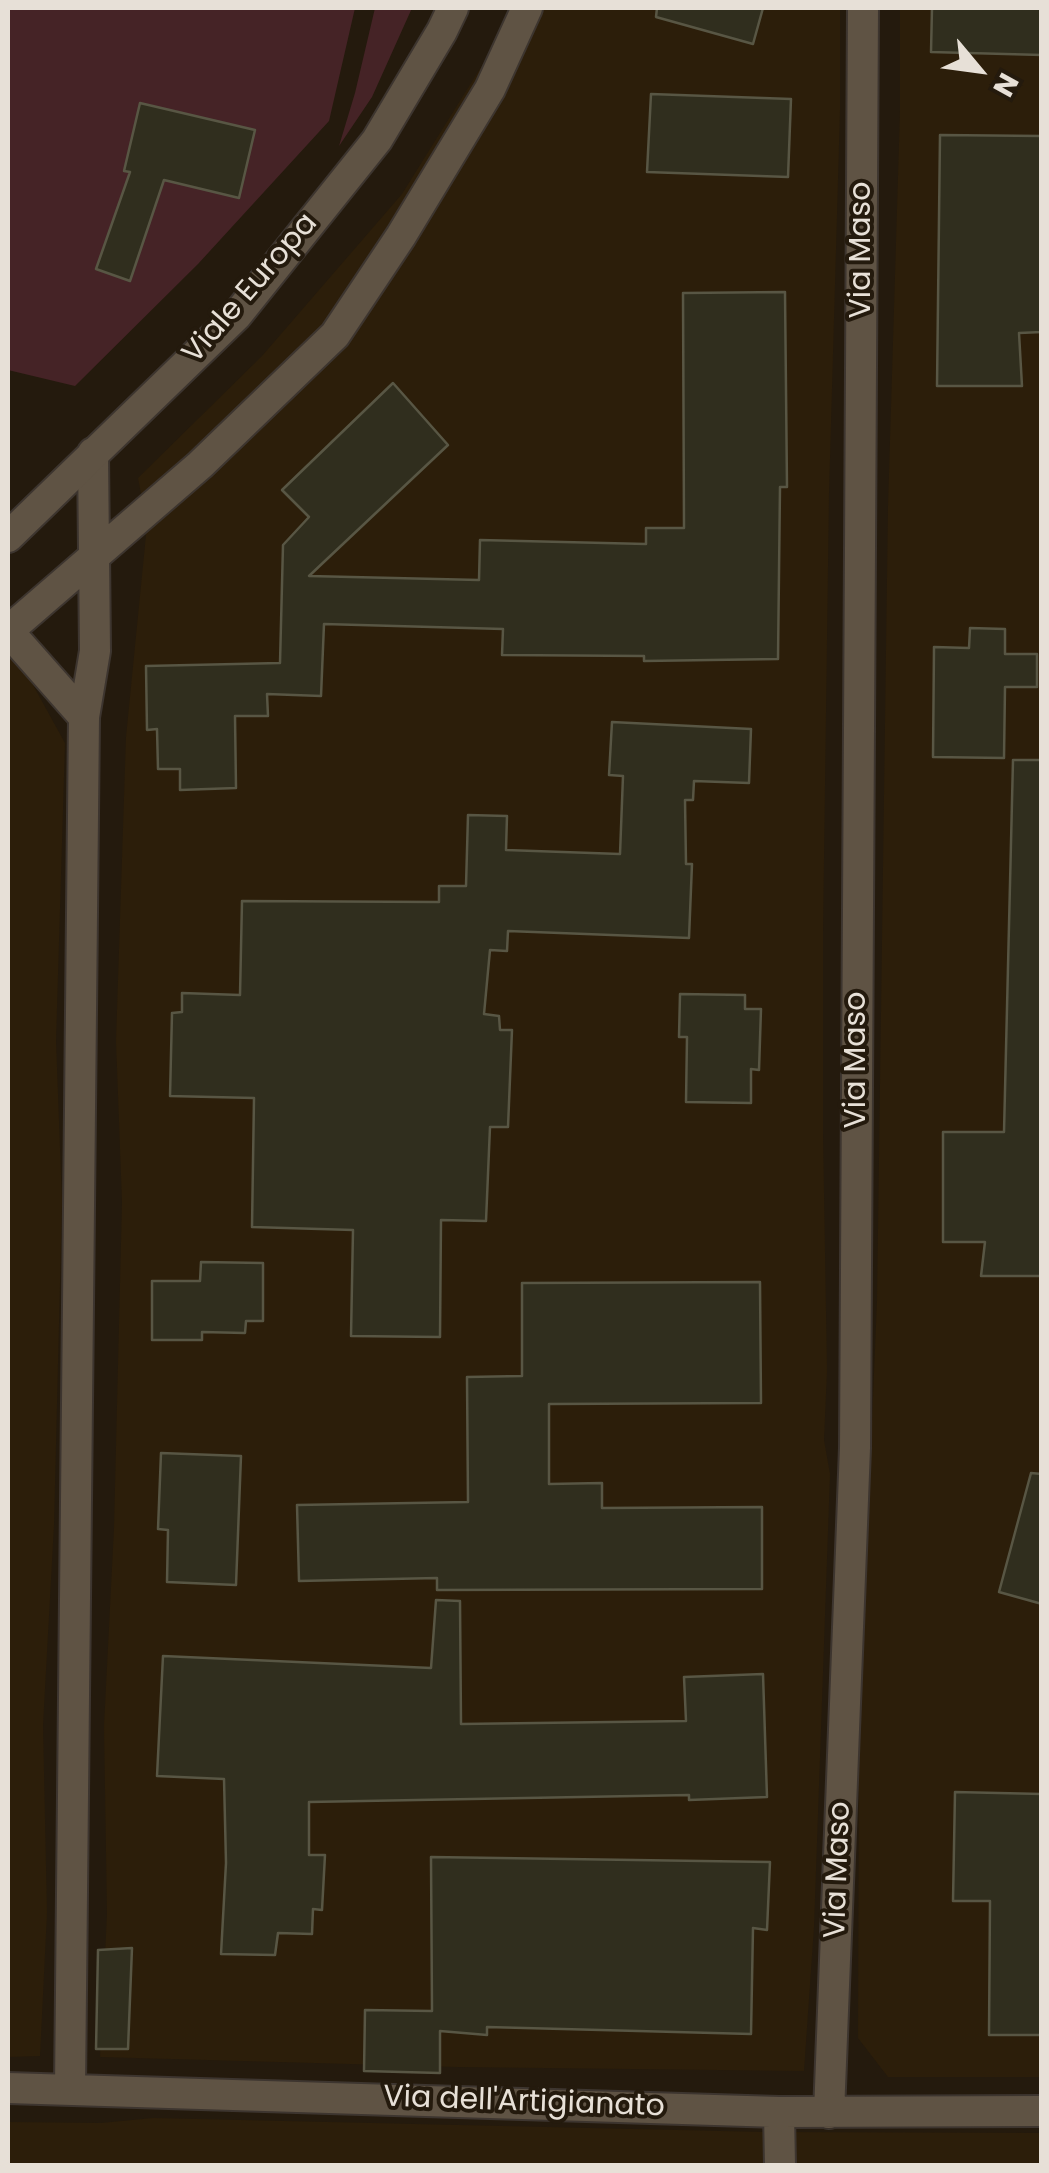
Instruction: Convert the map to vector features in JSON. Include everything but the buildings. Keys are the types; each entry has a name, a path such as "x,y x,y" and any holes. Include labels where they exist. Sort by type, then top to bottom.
{"street":[{"name":"Viale Europa","path":"8,537 237,315 376,140 453,8"},
{"path":"84,717 8,631 200,465 335,335 401,236 490,89 526,8"},
{"name":"Via Maso","path":"829,2112 854,1448 864,8"},
{"path":"70,2088 84,717 95,652 93,454"},
{"name":"Via dell'Artigianato","path":"8,2088 779,2112 1042,2111"},
{"path":"779,2112 780,2166"}],"shaded area":[{"path":"8,8 355,8 329,121 198,264 75,386 8,370"},
{"path":"375,8 412,8 372,97 339,146 355,93"},
{"path":"512,8 840,8 823,931 827,1371 824,1440 830,1474 814,1927 804,2071 100,2057 107,1914 104,1726 114,1528 122,1202 116,1041 126,737 147,525 138,478 262,356 402,194 488,56"},
{"path":"900,8 1041,8 1041,2077 888,2077 858,2038 859,1734 877,1301 888,506"},
{"path":"8,648 22,665 65,743 56,1041 62,1202 54,1525 43,1725 47,1913 40,2056 8,2057"},
{"path":"153,2118 765,2132 1042,2133 1041,2166 8,2166 8,2122 101,2123"}]}
